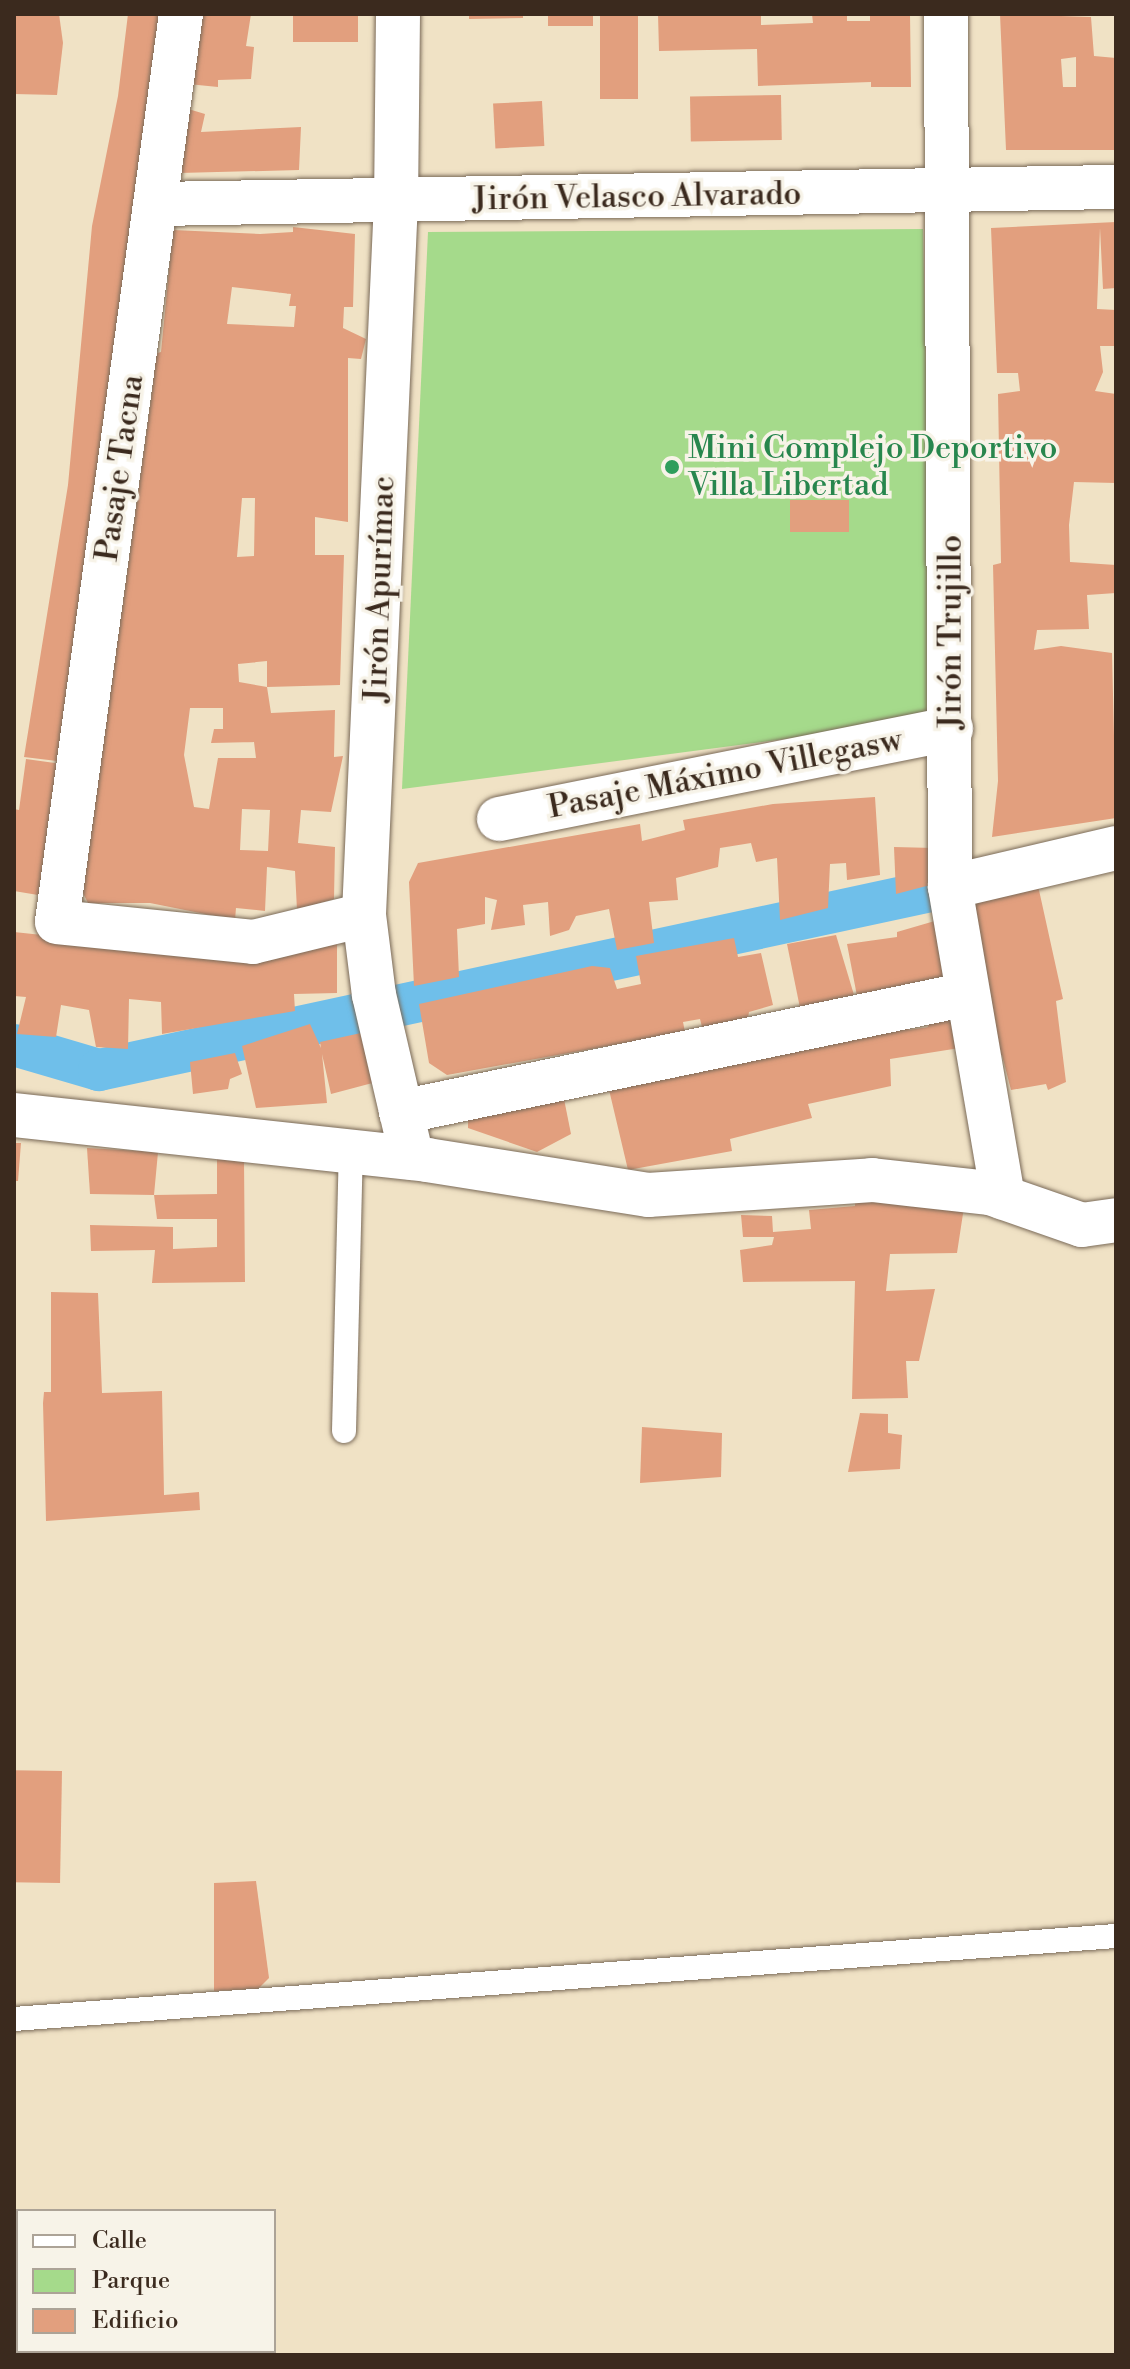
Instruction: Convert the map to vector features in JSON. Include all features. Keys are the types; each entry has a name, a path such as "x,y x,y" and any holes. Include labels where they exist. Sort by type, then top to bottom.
{"street":[{"name":"Pasaje Tacna","path":"181,14 57,922 253,942 364,915"},
{"name":"Jirón Apurímac","path":"398,14 396,201 364,915 374,995 412,1158"},
{"name":"Jirón Trujillo","path":"946,14 951,193 950,887 1003,1198"},
{"name":"Jirón Velasco Alvarado","path":"157,204 951,193 1116,187"},
{"name":"Pasaje Máximo Villegasw","path":"499,819 951,729"},
{"path":"950,887 1116,848"},
{"path":"401,1112 968,994"},
{"path":"14,1115 412,1158 648,1195 872,1180 1003,1198 1082,1225 1116,1220"}],"lane":[{"path":"344,1431 351,1151"},
{"path":"14,2019 1116,1936"}],"green space":[{"name":"Mini Complejo Deportivo Villa Libertad","path":"923,229 933,703 924,721 402,789 428,232"}],"building":[{"path":"14,14 59,14 63,43 57,95 14,94"},
{"path":"128,14 167,14 57,761 24,757 68,485 92,226 118,96"},
{"path":"200,14 251,14 246,46 254,47 251,79 218,80 218,87 188,84"},
{"path":"293,14 358,14 358,42 293,42"},
{"path":"469,14 523,14 523,18 469,19"},
{"path":"548,14 593,14 593,26 548,26"},
{"path":"600,14 638,14 638,99 600,99"},
{"path":"658,14 761,14 761,25 813,23 812,14 847,14 847,21 870,21 870,14 910,14 911,87 871,87 871,82 758,86 757,49 659,51"},
{"path":"1000,14 1091,17 1094,56 1116,58 1116,150 1006,150","holes":["1076,57 1076,87 1063,87 1061,59"]},
{"path":"781,95 782,140 691,142 690,97"},
{"path":"542,101 544,146 495,149 493,104"},
{"path":"185,108 205,114 201,132 301,127 299,170 179,173"},
{"path":"1116,222 1116,288 1103,289 1100,228 1097,309 1116,310 1116,346 1100,346 1103,372 1095,391 1116,394 1116,483 1074,482 1069,525 1070,562 1116,565 1116,593 1087,595 1089,629 1037,630 1034,650 1061,646 1112,653 1116,818 992,837 998,781 993,565 1001,563 998,394 1020,391 1018,373 997,373 991,228"},
{"path":"293,227 355,234 353,307 344,307 343,328 366,339 361,359 348,358 348,522 315,517 315,555 344,555 340,685 267,687 271,713 335,710 334,757 343,756 331,812 301,810 298,843 335,847 334,899 297,910 295,871 267,867 265,911 236,908 235,920 150,903 88,903 83,893 103,706 122,609 153,384 151,355 161,352 173,230 260,234 293,232","holes":["232,287 291,294 289,306 296,306 294,327 227,324","242,498 255,498 254,556 237,557","267,661 267,687 239,682 238,664","190,708 223,708 223,729 214,729 211,743 254,742 256,758 218,758 209,809 194,807 184,755","242,809 270,810 268,851 240,850"]},
{"path":"790,500 849,500 849,532 790,532"},
{"path":"26,759 69,765 44,896 14,891 14,809 19,810"},
{"path":"875,797 880,875 847,880 846,863 830,864 828,908 780,920 777,858 756,862 751,843 720,848 718,867 676,878 678,900 649,902 654,943 617,950 609,909 576,916 569,930 550,936 548,902 523,905 525,925 491,930 497,900 485,897 485,924 457,929 459,977 414,986 409,882 418,863 640,824 642,841 685,830 683,820 773,804"},
{"path":"894,847 934,848 934,884 896,894"},
{"path":"1037,881 1063,999 1056,1001 1066,1082 1048,1090 1046,1084 1011,1090 1002,1055 993,1057 974,897"},
{"path":"945,918 951,975 857,996 847,944 897,937 897,932"},
{"path":"14,932 70,938 337,940 337,993 294,994 295,1011 162,1034 161,1002 129,999 128,1049 96,1047 89,1010 61,1005 56,1037 17,1034 26,997 14,996"},
{"path":"836,935 854,995 800,1008 787,944"},
{"path":"734,938 738,957 761,953 773,1005 749,1012 748,1018 702,1027 700,1019 683,1022 685,1032 447,1075 429,1063 419,1004 592,966 610,968 617,989 641,984 636,956"},
{"path":"951,1005 966,1047 890,1059 891,1086 808,1104 812,1118 730,1139 732,1151 628,1170 606,1077 905,1016 909,1030 928,1027 924,1013"},
{"path":"310,1024 321,1048 320,1042 370,1031 380,1081 331,1094 322,1054 327,1103 256,1108 242,1046"},
{"path":"235,1053 242,1074 230,1079 228,1089 193,1094 190,1062"},
{"path":"564,1099 571,1134 537,1152 468,1128 468,1112"},
{"path":"14,1143 21,1143 18,1181 14,1181"},
{"path":"87,1148 158,1152 154,1195 90,1194"},
{"path":"217,1158 244,1159 245,1282 152,1283 155,1250 91,1251 90,1225 173,1227 173,1249 217,1247 217,1219 157,1219 154,1195 217,1194"},
{"path":"855,1185 966,1194 957,1253 890,1254 886,1291 935,1289 919,1361 906,1361 908,1398 852,1399 855,1281 743,1282 740,1250 772,1245 774,1237 743,1237 741,1215 772,1216 773,1232 811,1229 809,1210 855,1206"},
{"path":"51,1292 98,1293 102,1393 162,1391 164,1495 199,1492 200,1510 46,1521 43,1403 44,1392 51,1392"},
{"path":"860,1413 888,1414 888,1433 902,1435 900,1469 848,1472"},
{"path":"642,1427 722,1433 721,1477 640,1483"},
{"path":"14,1770 62,1771 60,1883 14,1882"},
{"path":"256,1881 269,1978 258,1989 214,1991 214,1883"}],"waterway":[{"path":"14,1045 99,1070 950,887"}],"place":[{"name":"Mini Complejo Deportivo Villa Libertad","path":"672,467"}]}
